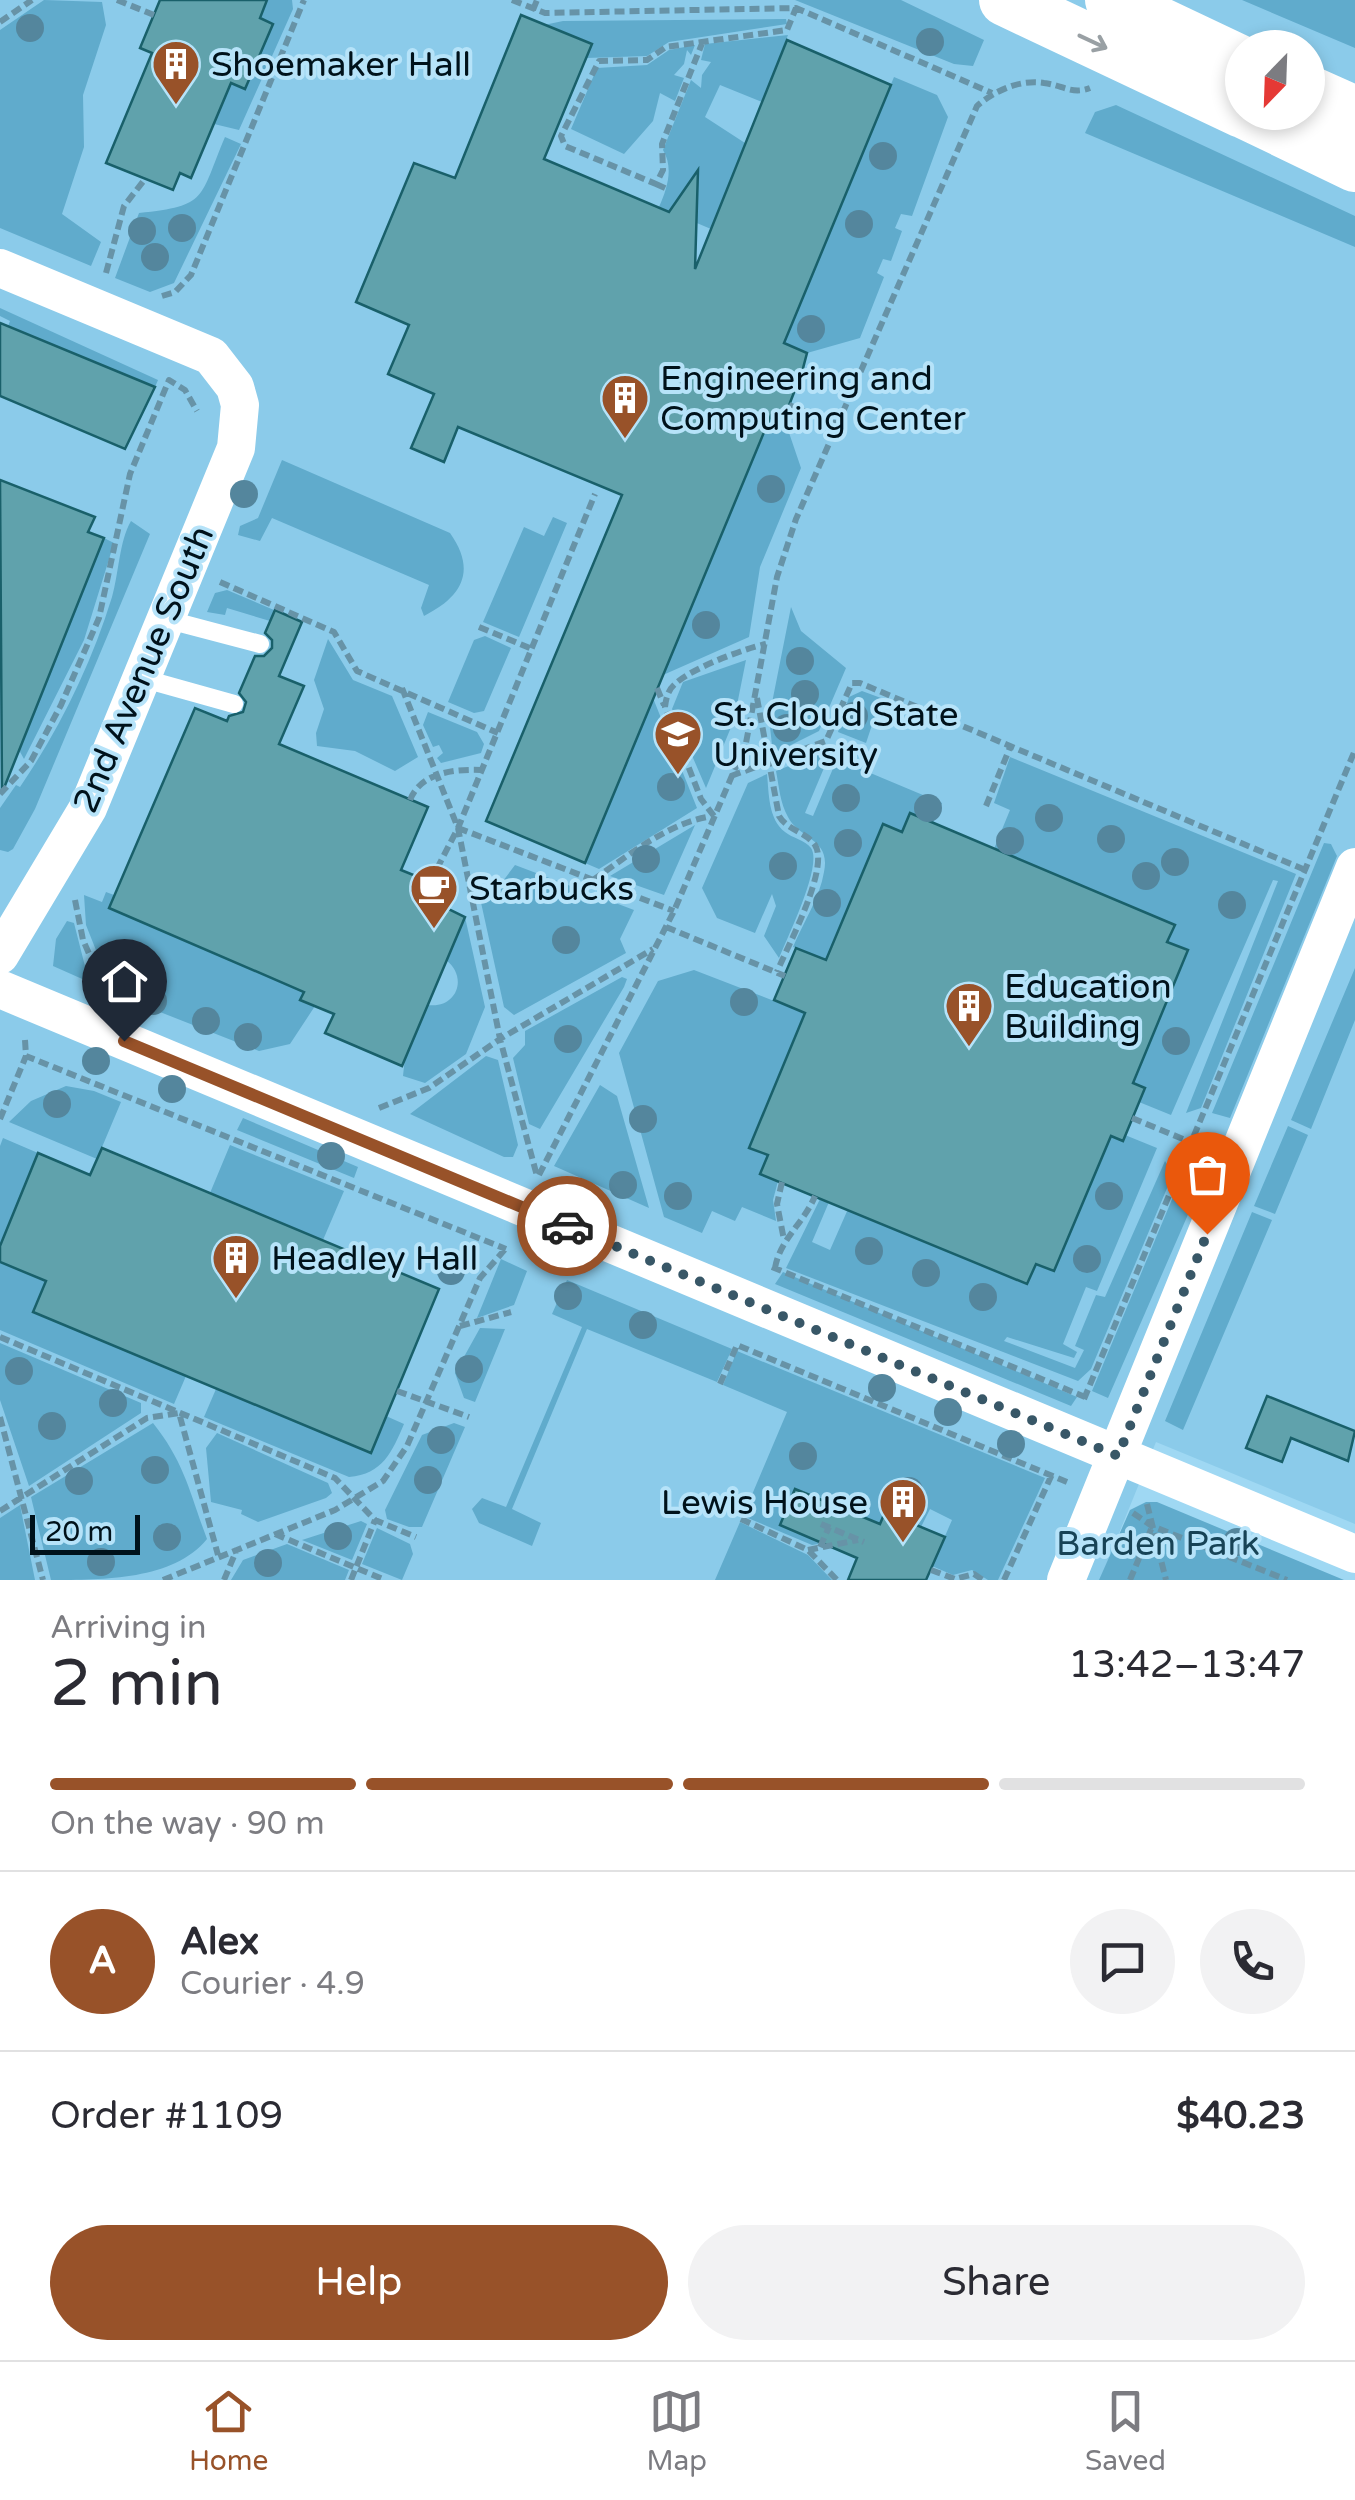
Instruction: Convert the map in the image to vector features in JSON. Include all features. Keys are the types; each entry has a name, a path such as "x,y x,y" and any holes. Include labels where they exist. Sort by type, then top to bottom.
{"street":[{"path":"1006,0 1225,103"},
{"path":"1111,0 1225,54"},
{"path":"1325,99 1355,112"},
{"path":"1280,130 1355,166"},
{"name":"2nd Avenue South","path":"0,268 211,356 235,387 241,427 88,808 0,954"},
{"path":"1066,1580 1355,867"},
{"path":"0,989 1355,1554"}],"lane":[{"path":"165,619 260,644"},
{"path":"141,678 234,704"}],"path":[{"path":"0,22 32,0"},
{"path":"117,0 154,16"},
{"path":"156,298 174,292 191,276 304,0"},
{"path":"534,10 538,0"},
{"path":"514,12 515,1 534,10 796,8 992,93"},
{"path":"667,189 565,146 561,136 598,61 647,60 666,47 787,30 796,8"},
{"path":"656,184 663,170 662,144 702,41"},
{"path":"538,1177 674,910 746,743 781,563 837,424 977,106 992,93 1035,83 1067,92 1088,91 1097,79"},
{"path":"105,280 124,206 145,179"},
{"path":"802,372 851,392"},
{"path":"0,794 32,761 99,618 130,474 169,380 185,390 197,411"},
{"path":"789,404 837,424"},
{"path":"430,882 458,828 596,494"},
{"path":"187,566 334,632 358,671 498,733"},
{"path":"479,626 532,649"},
{"path":"665,706 669,691 678,682 748,648 766,644"},
{"path":"732,776 826,741 852,683 1303,870"},
{"path":"402,688 458,828 500,1039 538,1177"},
{"path":"658,688 701,799 714,816"},
{"path":"666,926 781,974 816,879 819,856 811,842 781,820 756,693"},
{"path":"986,806 1011,746"},
{"path":"756,1262 1085,1397 1355,750"},
{"path":"410,800 414,789 437,774 482,770"},
{"path":"594,880 662,834 696,818 714,816"},
{"path":"458,828 674,910"},
{"path":"65,911 74,895 83,940 107,995 90,988"},
{"path":"382,1116 368,1112 429,1088 500,1039 656,947"},
{"path":"0,1118 26,1056 24,1038"},
{"path":"26,1056 506,1250 480,1278 397,1464 383,1481 357,1498 164,1580"},
{"path":"1132,1118 1216,1151"},
{"path":"520,1170 548,1179"},
{"path":"782,1182 777,1204 784,1242"},
{"path":"775,1268 784,1242 804,1219 815,1196"},
{"path":"459,1326 511,1312"},
{"path":"0,1337 335,1478 375,1520 416,1537"},
{"path":"720,1384 736,1345 1068,1483"},
{"path":"396,1391 469,1416"},
{"path":"0,1511 147,1418 179,1413"},
{"path":"179,1413 218,1555"},
{"path":"0,1417 43,1580"},
{"path":"1004,1580 1052,1476"},
{"path":"1146,1502 1166,1580"},
{"path":"1130,1510 1152,1526 1288,1580"},
{"path":"741,1519 808,1550 837,1580"},
{"path":"351,1580 375,1520"},
{"path":"808,1550 861,1541 825,1525 820,1547"},
{"path":"1130,1580 1152,1526"},
{"path":"274,1534 384,1580"},
{"path":"224,1580 238,1547"},
{"path":"931,1570 955,1578 974,1574 984,1580"}],"shaded area":[{"name":"St. Cloud State University","path":"0,0 1355,0 1355,1524 1156,1442 1100,1580 0,1580"}],"green space":[{"path":"44,0 102,2 106,25 83,95 84,147 62,214 101,242 91,266 0,228 0,30"},
{"path":"267,0 292,0 293,9 239,130 214,124 231,83 246,88 273,25 260,18"},
{"path":"795,0 901,0 984,40 973,66 954,64"},
{"path":"1242,0 1355,0 1355,48 1325,35 1325,30 1313,30"},
{"path":"786,19 787,24 669,42 647,56 586,58 592,44 544,25 563,21"},
{"path":"788,35 762,102 720,85 705,117 745,143 711,229 659,207 669,171 663,150 691,80 701,88 702,75 711,62 701,60 705,44"},
{"path":"695,45 691,55 687,50 684,64 674,75 684,78 675,101 660,93 653,121 624,154 571,129 597,68 647,65 669,50"},
{"path":"894,77 937,95 948,117 912,216 901,214 895,228 902,231 891,261 883,259 877,273 884,277 860,338 807,353 784,343"},
{"path":"1116,105 1355,216 1355,247 1085,133 1095,112"},
{"path":"225,137 241,144 174,283 150,292 115,278 139,213 178,207 198,195"},
{"path":"0,308 158,380 155,387 34,337 0,346 10,321 0,316"},
{"path":"772,413 784,418 801,468 760,567 749,637 663,675"},
{"path":"282,460 450,533 463,559 464,571 456,591 424,616 421,608 429,585 272,518 260,541 238,535 240,526 258,518"},
{"path":"553,517 567,523 519,637 483,622 524,527 544,536"},
{"path":"131,521 150,534 35,809 13,849 0,850 0,808 35,765 84,671 112,597"},
{"path":"104,538 114,543 84,640 24,759 19,750"},
{"path":"227,590 274,610 270,621 227,608 225,615 207,612 215,593"},
{"path":"791,607 801,631 846,668 819,731 773,754 769,718"},
{"path":"485,636 511,648 484,711 474,713 448,702 474,640"},
{"path":"328,639 353,680 392,696 418,757 395,771 355,751 317,746 316,733 324,709 314,680"},
{"path":"746,660 734,720 706,788 672,709 683,682"},
{"path":"862,691 881,698 866,743 838,732 849,697"},
{"path":"653,698 697,808 599,869 585,863"},
{"path":"428,712 477,732 484,744 481,753 441,763 437,758 443,753 439,745 433,747 423,725"},
{"path":"832,749 805,813 813,816 837,759 942,803 933,823 911,814 902,833 882,825 826,960 793,947 819,891 825,861 819,846 788,817 776,771"},
{"path":"1010,757 1296,874 1201,1108 1186,1113 1278,881 1273,880 1171,1115 1139,1102 1145,1088 1133,1083 1188,951 1167,942 1174,925 994,849 1010,810 994,803"},
{"path":"767,774 775,820 785,832 808,845 813,857 808,885 779,958 764,936 776,906 772,894 755,933 717,918 702,888 748,783"},
{"path":"695,825 664,895 610,876"},
{"path":"1324,843 1331,844 1337,856 1230,1118 1212,1113"},
{"path":"515,865 634,910 620,939 626,953 514,1015 504,1007 480,898 503,881"},
{"path":"106,892 114,895 109,908 304,992 301,1000 315,1006 290,1044 259,1051 127,999 103,968 86,925 84,895 102,902"},
{"path":"465,917 485,1007 466,1054 425,1083 403,1076 405,1057 428,1005 446,1002 456,991 457,975 446,960"},
{"path":"67,921 74,923 89,982 53,966 56,939"},
{"path":"1355,968 1355,1020 1311,1129 1291,1120"},
{"path":"694,970 805,1013 749,1147 768,1155 778,1181 773,1200 776,1221 742,1207 735,1221 712,1211 702,1233 664,1217 619,1053 658,981"},
{"path":"622,977 627,979 624,987 540,1129 529,1124 513,1058 525,1045 525,1031"},
{"path":"486,1056 498,1060 518,1145 513,1157 504,1157 410,1114"},
{"path":"600,1085 617,1096 649,1208 554,1166"},
{"path":"66,1086 94,1091 121,1102 97,1159 9,1122 31,1101"},
{"path":"243,1118 358,1167 354,1178 237,1130"},
{"path":"1288,1126 1308,1135 1275,1214 1254,1206"},
{"path":"1125,1135 1157,1148 1097,1291 1086,1287 1063,1344 1077,1352 1074,1358 1007,1337 1004,1341 1075,1368 1084,1350 1075,1346 1096,1295 1105,1297 1165,1161 1173,1174 1091,1369 1078,1381 786,1268 820,1199 829,1202 812,1242 830,1250 848,1209 1027,1284 1036,1264 1054,1271 1111,1136 1122,1141"},
{"path":"3,1138 38,1153 0,1246 0,1146"},
{"path":"230,1145 344,1191 323,1240 210,1193"},
{"path":"1188,1161 1207,1171 1108,1398 1092,1391"},
{"path":"1252,1212 1272,1220 1183,1430 1165,1421"},
{"path":"27,1259 51,1269 33,1312 186,1376 174,1404 0,1330 0,1262 22,1271"},
{"path":"501,1259 527,1271 514,1305 477,1318"},
{"path":"783,1272 1077,1397 1071,1406 775,1284"},
{"path":"567,1280 732,1349 717,1382 587,1329 512,1509 541,1523 532,1546 479,1523 472,1509 482,1498 506,1507 582,1327 552,1314"},
{"path":"480,1328 505,1329 475,1402 464,1398 455,1373"},
{"path":"0,1343 141,1403 141,1413 29,1486 0,1400"},
{"path":"737,1351 1045,1478 998,1580 988,1580 972,1570 953,1575 932,1566 952,1520 930,1509 921,1527 885,1512 874,1538 795,1490 780,1525 814,1540 824,1529 818,1544 812,1545 743,1516 787,1412 723,1385"},
{"path":"216,1389 370,1453 386,1416 404,1424 385,1460 370,1471 349,1477 204,1417"},
{"path":"153,1423 180,1465 207,1539 193,1553 157,1570 115,1578 51,1580 31,1497"},
{"path":"454,1423 465,1427 422,1527 387,1519 385,1510 422,1435"},
{"path":"217,1433 328,1483 332,1493 258,1522 241,1514 242,1510 211,1502 206,1448"},
{"name":"Barden Park","path":"1146,1502 1157,1502 1344,1580 1099,1580 1130,1510"},
{"path":"20,1505 35,1580 0,1580 0,1518"},
{"path":"361,1521 367,1524 352,1560 302,1540"},
{"path":"740,1522 808,1555 832,1580 715,1580"},
{"path":"377,1528 410,1544 413,1554 402,1580 362,1564"},
{"path":"287,1544 349,1570 345,1580 231,1580 243,1560"}],"building":[{"name":"Shoemaker Hall","path":"160,0 267,0 260,18 273,24 245,89 231,83 191,178 180,173 173,190 106,163 152,53 140,48"},
{"name":"Engineering and Computing Center","path":"521,15 592,44 544,159 669,212 698,170 695,269 787,40 891,85 784,343 807,353 784,418 772,413 585,863 486,821 622,495 458,427 444,462 411,448 434,394 388,374 409,325 356,302 414,163 455,178"},
{"path":"0,323 155,387 125,449 0,396"},
{"path":"0,480 95,517 88,532 104,538 2,793"},
{"path":"275,610 302,622 279,676 304,686 279,744 428,807 401,870 443,887 436,903 465,917 402,1066 325,1033 334,1014 300,1000 304,992 109,908 195,708 227,721 229,716 243,712 246,702 239,693 255,656 264,656 272,648 272,640 265,633"},
{"name":"Education Building","path":"910,813 1175,925 1167,942 1188,950 1133,1083 1145,1088 1123,1141 1111,1136 1054,1271 1036,1264 1027,1284 760,1174 768,1155 749,1148 805,1013 774,1000 796,948 826,960 883,824 902,832"},
{"name":"Headley Hall","path":"102,1148 439,1289 371,1453 33,1312 46,1281 0,1262 0,1246 38,1153 90,1175"},
{"path":"1267,1396 1355,1431 1348,1461 1291,1438 1282,1462 1246,1448"},
{"path":"795,1489 880,1524 885,1512 945,1537 926,1580 848,1580 857,1558 780,1525"}],"way so far":[{"path":"567,1226 1118,1456 1207,1234"}],"place":[{"name":"Shoemaker Hall","path":"176,106"},
{"name":"Engineering and Computing Center","path":"625,440"},
{"name":"St. Cloud State University","path":"678,776"},
{"name":"Starbucks","path":"434,930"},
{"name":"Education Building","path":"969,1048"},
{"name":"Headley Hall","path":"236,1300"},
{"name":"Lewis House","path":"903,1544"}],"route":[{"path":"124,1041 567,1226"}]}
